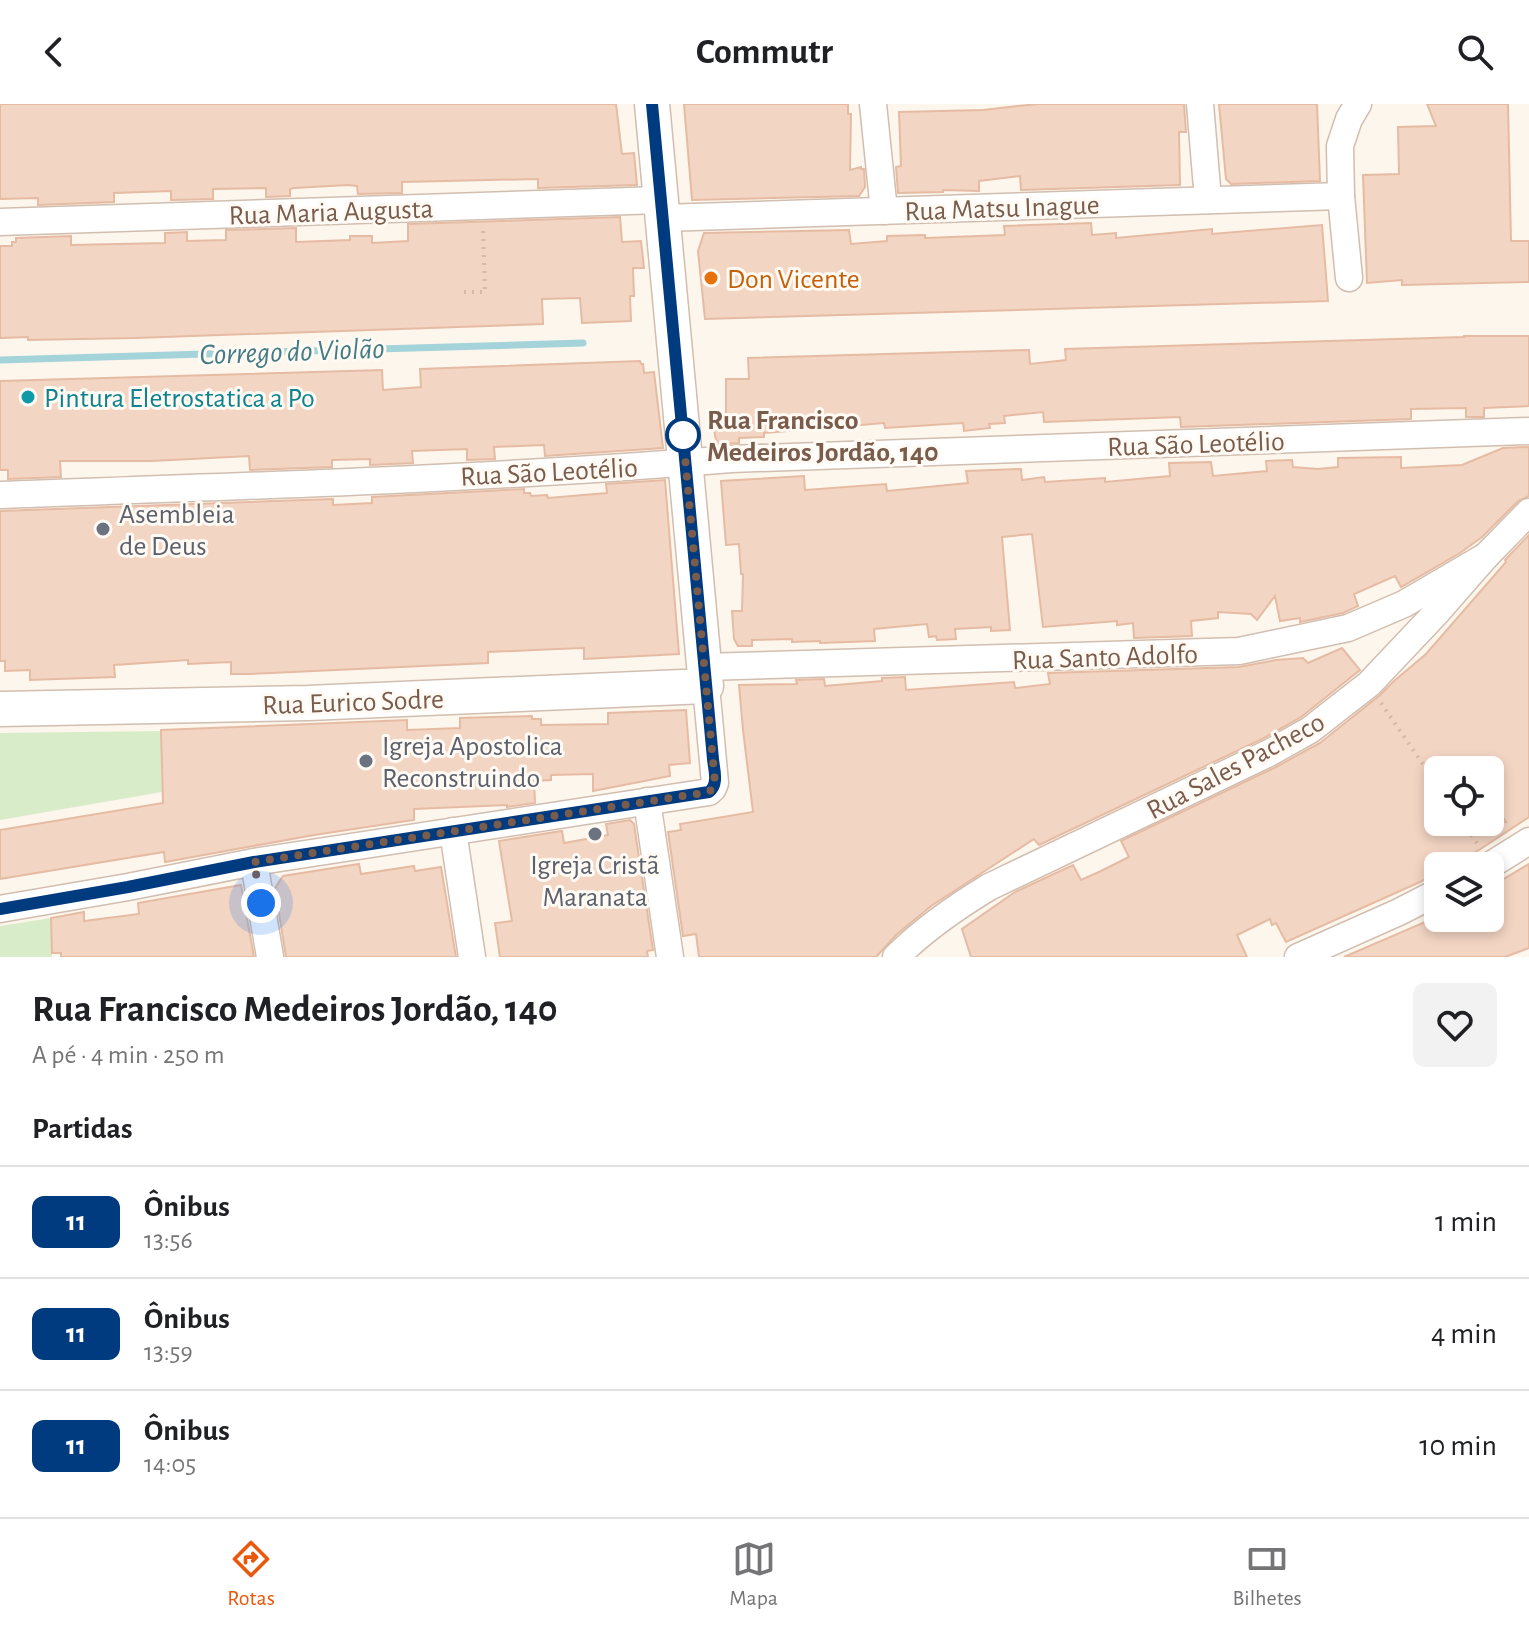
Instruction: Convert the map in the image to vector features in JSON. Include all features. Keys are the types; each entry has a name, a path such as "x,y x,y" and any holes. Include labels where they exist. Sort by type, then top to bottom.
{"street":[{"path":"0,909 254,862 709,792 713,788 715,783 652,104"},
{"path":"873,104 884,211"},
{"path":"1200,104 1208,200"},
{"path":"1349,278 1341,196 1340,146 1358,104"},
{"name":"Rua Matsu Inague","path":"662,209 884,211 1341,196"},
{"name":"Rua Maria Augusta","path":"0,222 662,209"},
{"name":"Rua São Leotélio","path":"0,495 351,482 747,459 1529,431"},
{"name":"Rua Sales Pacheco","path":"896,957 925,930 989,887 1269,753 1310,730 1369,684 1529,512"},
{"name":"Rua Santo Adolfo","path":"705,677 1239,651 1348,628 1404,604 1486,556"},
{"name":"Rua Eurico Sodre","path":"0,709 308,703 705,677"},
{"path":"647,801 670,957"},
{"path":"453,831 472,957"},
{"path":"1504,857 1529,841"},
{"path":"254,862 270,957"},
{"path":"1298,957 1424,899"}],"path":[{"path":"464,292 485,292 483,217"},
{"path":"1369,684 1424,765"}],"green space":[{"path":"161,731 162,792 0,820 0,733"},
{"path":"51,918 52,957 0,957 0,926"}],"building":[{"path":"0,104 616,104 622,154 634,153 637,185 538,188 538,179 402,182 402,193 358,194 357,186 348,185 294,188 290,189 290,196 266,197 266,188 213,189 213,199 171,200 171,191 114,193 114,202 38,205 38,198 0,199"},
{"path":"684,104 848,104 848,114 851,114 850,170 864,169 865,187 859,196 692,200"},
{"path":"1037,104 1184,104 1186,132 1179,132 1180,185 1021,190 1020,176 979,181 979,191 898,193 896,167 901,166 899,112 983,110"},
{"path":"1219,104 1317,104 1320,181 1231,184 1226,179"},
{"path":"1427,104 1508,104 1511,241 1529,241 1529,282 1402,285 1402,280 1367,283 1363,175 1399,174 1398,127 1436,126"},
{"path":"620,217 622,242 641,241 644,268 633,268 631,321 582,323 580,298 542,299 543,324 135,338 0,338 0,246 12,246 16,238 71,236 71,245 165,243 165,233 187,232 187,241 226,240 226,230 296,228 296,242 372,236 372,243 408,241 408,224"},
{"path":"1091,223 1092,235 1116,233 1116,238 1212,229 1212,234 1322,225 1328,301 705,319 698,251 704,233 849,230 851,244 887,241 887,236 1005,235 1004,226"},
{"path":"1529,336 1529,406 1484,408 1484,417 1466,417 1466,408 1411,409 1411,419 1181,427 1180,417 1044,422 1043,412 1004,416 1005,423 964,431 963,423 885,428 884,423 764,433 764,437 739,438 739,443 718,444 715,436 714,424 726,423 726,379 749,379 748,358 1029,350 1030,364 1066,360 1065,349"},
{"path":"640,361 644,373 654,372 663,448 545,456 544,445 494,447 495,459 467,460 467,449 412,451 413,463 370,465 370,459 332,460 332,467 250,470 249,456 152,461 60,461 61,477 8,479 8,470 0,470 0,381 382,370 383,390 421,387 420,369"},
{"path":"1529,447 1529,496 1518,501 1482,537 1460,553 1401,587 1395,576 1354,594 1358,606 1343,613 1300,622 1300,618 1280,621 1275,596 1257,620 1251,614 1218,612 1218,618 1191,621 1192,636 1134,638 1133,623 1117,625 1117,621 1043,627 1032,534 1002,537 1010,630 991,631 991,627 955,629 956,639 937,640 936,636 929,637 927,624 874,629 875,641 820,643 792,642 792,639 752,640 752,646 738,646 734,639 732,611 742,611 743,574 739,544 726,545 721,481 804,476 805,490 886,484 887,491 968,483 966,471 1021,469 1022,480 1044,477 1045,482 1105,478 1105,482 1170,476 1169,463 1211,462 1213,476 1267,471 1266,461 1292,460 1293,467 1318,469 1338,467 1338,458 1401,457 1401,468 1462,465 1503,448"},
{"path":"665,480 679,654 584,659 584,648 488,652 488,663 249,674 231,674 231,662 188,664 188,660 114,665 115,677 30,680 30,670 5,671 5,661 0,661 0,511 333,499 333,505 372,503 372,497 524,489 524,493 531,496 547,495 548,498 607,493 606,484"},
{"path":"1529,535 1529,817 1504,834 1504,756 1424,756 1424,836 1500,836 1475,852 1424,852 1424,880 1286,942 1276,923 1272,925 1270,919 1237,935 1247,957 971,957 962,929 1015,892 1073,865 1081,880 1101,871 1129,857 1121,841 1320,743 1426,654"},
{"path":"1342,648 1360,670 1301,717 1262,739 1039,845 1034,839 931,906 896,935 876,957 699,957 696,934 683,936 668,832 681,830 680,824 753,812 739,685 797,684 796,680 824,679 825,686 905,677 906,690 1014,682 1015,688 1050,684 1048,673 1239,667 1303,658 1308,663"},
{"path":"686,710 690,763 669,765 670,776 593,791 593,774 551,775 551,780 534,781 535,803 507,807 414,809 414,820 165,862 164,852 0,879 0,830 163,803 161,730 407,720 407,730 460,728 460,718 532,716 532,719 541,719 541,725 608,724 608,713"},
{"path":"630,820 634,824 653,950 647,951 648,957 500,957 495,923 512,921 499,841 562,831 564,843 608,835 606,824"},
{"path":"359,864 361,874 414,866 415,871 441,867 456,957 286,957 275,888 283,876"},
{"path":"1529,864 1529,948 1505,957 1344,957 1424,922 1424,932 1504,932 1504,879"},
{"path":"241,885 254,957 61,957 61,953 52,953 51,918 84,912 84,921 139,914 138,903"}],"waterway":[{"name":"Corrego do Violão","path":"0,360 583,343"}],"bus line":[{"name":"11","path":"0,909 254,862 709,792 713,788 713,759 652,104"}],"place":[{"name":"Don Vicente","path":"711,278"},
{"name":"Pintura Eletrostatica a Po","path":"28,397"},
{"name":"Rua Francisco Medeiros Jordão, 140","path":"683,435"},
{"name":"Asembleia de Deus","path":"103,529"},
{"name":"Igreja Apostolica Reconstruindo","path":"366,761"},
{"name":"Igreja Cristã Maranata","path":"595,834"}],"route":[{"path":"261,903 254,862 709,792 713,788 715,783 683,435"}]}
